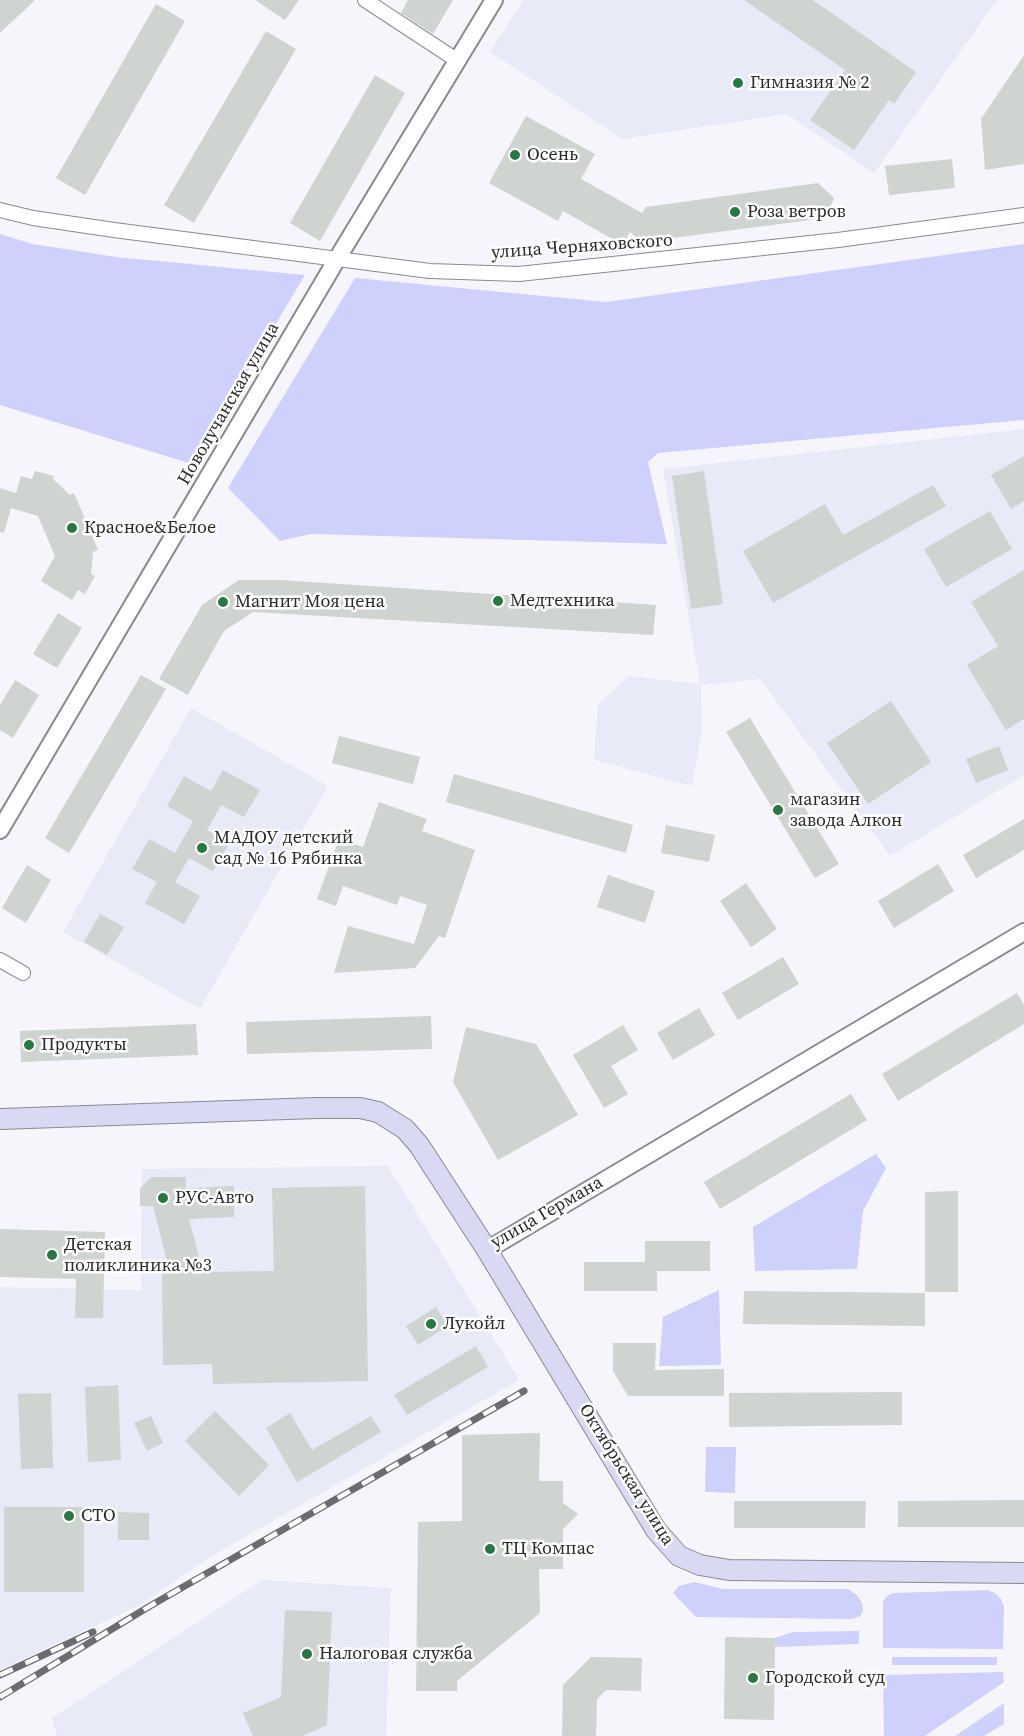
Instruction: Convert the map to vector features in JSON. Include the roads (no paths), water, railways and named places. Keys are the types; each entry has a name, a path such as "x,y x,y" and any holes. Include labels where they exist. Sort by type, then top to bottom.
{"main road":[{"name":"улица Германа","path":"0,1119 316,1108 369,1110 396,1122 412,1137 488,1250"},
{"name":"Октябрьская улица","path":"488,1250 656,1530 679,1556 700,1565 729,1570 1024,1574"}],"street":[{"path":"365,0 458,61"},
{"name":"Новолучанская улица","path":"0,830 337,259 494,0"},
{"name":"улица Черняховского","path":"0,210 33,218 114,231 337,259 430,270 519,274 758,249 1024,215"},
{"name":"улица Германа","path":"488,1250 1024,932"},
{"path":"0,960 23,973"}],"railway":[{"path":"0,1697 150,1606 524,1391"},
{"path":"0,1675 93,1632"}],"place":[{"name":"Гимназия № 2","path":"738,83"},
{"name":"Осень","path":"515,155"},
{"name":"Роза ветров","path":"735,212"},
{"name":"Красное&Белое","path":"72,528"},
{"name":"Медтехника","path":"498,601"},
{"name":"Магнит Моя цена","path":"223,602"},
{"name":"магазин завода Алкон","path":"778,810"},
{"name":"МАДОУ детский сад № 16 Рябинка","path":"202,848"},
{"name":"Продукты","path":"29,1045"},
{"name":"РУС-Авто","path":"163,1198"},
{"name":"Детская поликлиника №3","path":"52,1255"},
{"name":"Лукойл","path":"431,1324"},
{"name":"СТО","path":"69,1516"},
{"name":"ТЦ Компас","path":"490,1549"},
{"name":"Налоговая служба","path":"307,1654"},
{"name":"Городской суд","path":"753,1678"}]}
